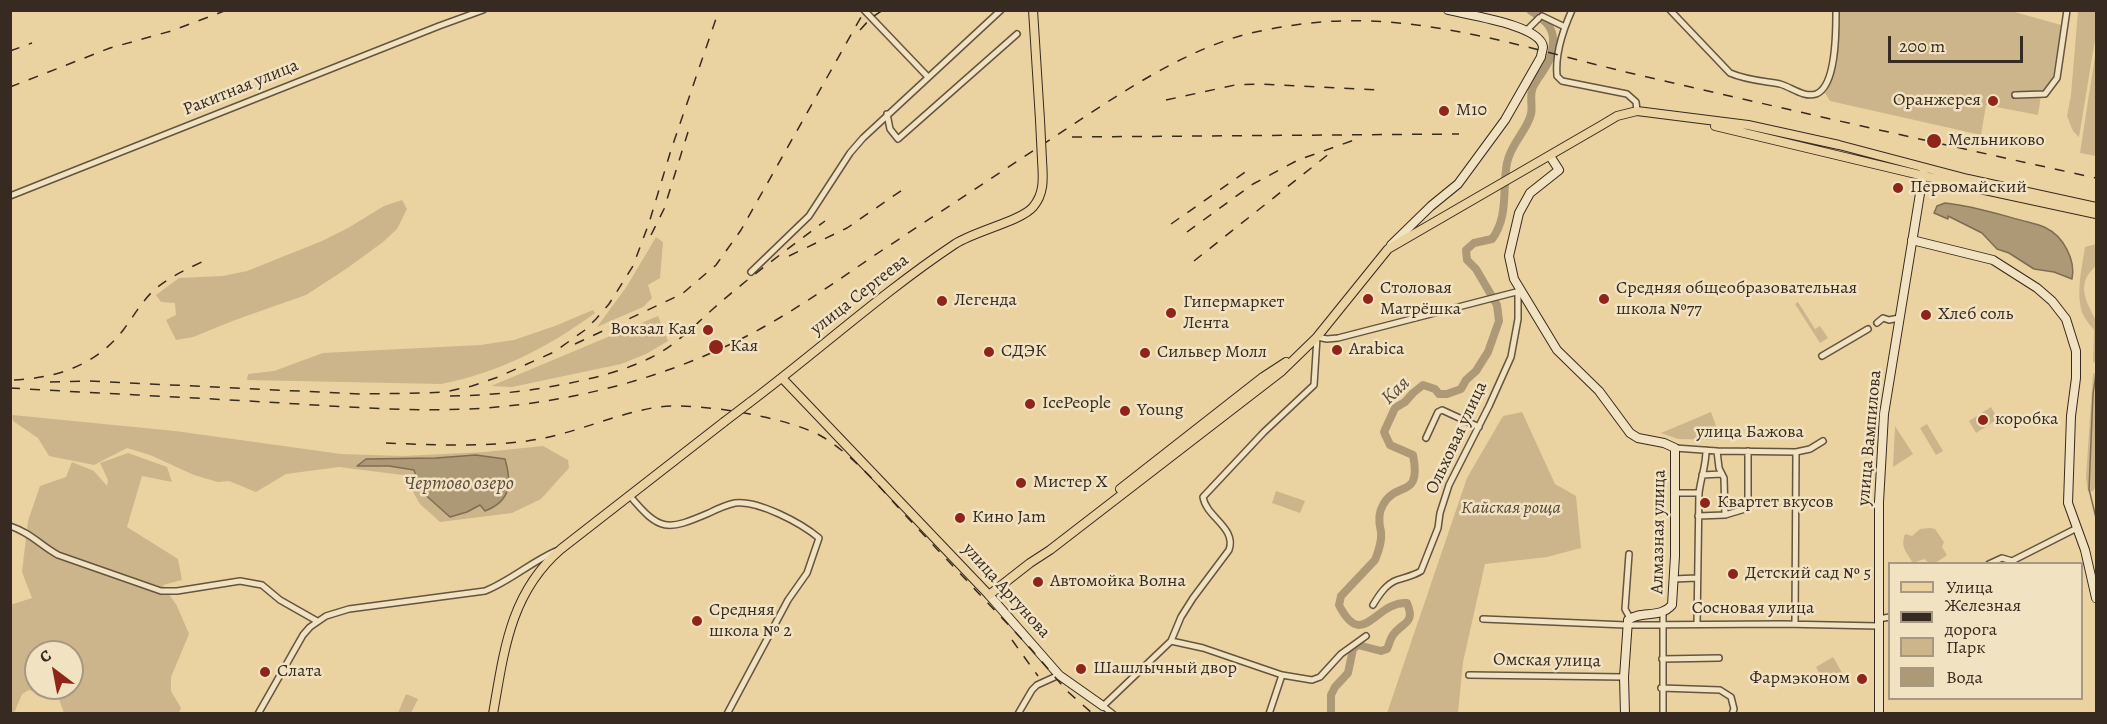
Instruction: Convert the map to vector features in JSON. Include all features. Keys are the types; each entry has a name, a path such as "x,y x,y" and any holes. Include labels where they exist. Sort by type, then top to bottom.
{"main road":[{"name":"улица Сергеева","path":"493,714 499,675 516,608 526,588 539,570 561,549 912,274 976,232 1016,218 1032,209 1043,187 1032,12"},
{"path":"1029,563 1158,471 1273,378 1317,337 1388,249 1617,116 1637,111 1836,145 1923,171 2097,214"},
{"path":"1746,129 1832,154 2097,207"},
{"path":"1832,154 1839,150 1836,145"},
{"path":"989,595 1166,452 1274,369 1291,360"},
{"name":"улица Аргунова","path":"782,378 989,595"}],"street":[{"name":"Ракитная улица","path":"10,196 483,10"},
{"path":"864,10 928,77"},
{"path":"1388,249 1431,206 1458,184 1505,120 1544,48 1540,40 1527,30 1474,13 1448,10"},
{"path":"1572,10 1565,27 1557,76 1562,81 1627,94 1636,102 1637,111"},
{"path":"1670,10 1730,73 1743,79 1784,85 1804,94 1815,94 1822,89 1834,63 1836,10"},
{"path":"2015,95 2045,94 2057,78 2067,10"},
{"path":"751,272 809,216 850,153 887,114 1002,11"},
{"path":"1527,30 1541,18 1565,27"},
{"path":"887,114 890,129 898,140 1017,34"},
{"path":"1550,156 1559,170 1530,193 1519,213 1511,244 1510,267 1519,292 1557,350 1599,391 1630,433 1638,438 1664,443 1675,448"},
{"name":"улица Вампилова","path":"1879,714 1879,502 1884,414 1923,171"},
{"path":"1431,206 1440,218"},
{"path":"1912,240 1993,260 2037,288 2052,301 2066,319 2076,351 2068,503 2097,598"},
{"path":"1103,706 1171,641 1181,617 1200,587 1221,563 1231,544 1228,534 1208,507 1203,496 1263,432 1314,385 1317,337 1338,338 1519,292"},
{"name":"Ольховая улица","path":"1373,605 1387,586 1395,580 1421,571 1437,528 1449,485 1479,427 1510,357 1518,320 1519,292"},
{"path":"1877,323 1883,317 1889,320 1899,318"},
{"path":"1822,356 1868,329"},
{"path":"1426,438 1438,412 1442,410 1479,427"},
{"name":"улица Бажова","path":"1675,448 1796,452 1810,449 1823,441"},
{"name":"Алмазная улица","path":"1628,622 1663,613 1672,605 1675,448"},
{"path":"1697,624 1699,493 1702,475 1706,468 1706,450"},
{"path":"1717,451 1719,468 1724,478 1725,515"},
{"path":"1698,516 1725,515 1745,508 1748,501 1748,451"},
{"path":"1795,624 1796,452"},
{"path":"1702,475 1722,474"},
{"path":"1675,493 1699,493"},
{"path":"630,496 645,513 662,524 670,526 686,523 725,506 741,503 768,510 805,527 819,538 807,573 788,600 727,714"},
{"path":"10,526 30,534 47,549 58,555 161,591 177,591 240,581 262,585 280,600 317,621"},
{"path":"1993,562 2002,558 2012,561 2077,528"},
{"path":"258,714 292,650 317,621 334,612 349,609 485,591 496,587 542,557 561,549"},
{"path":"1625,714 1624,677 1629,554"},
{"path":"1673,579 1697,578"},
{"name":"улица Аргунова","path":"989,595 1059,675 1113,714"},
{"name":"Алмазная улица","path":"1663,613 1661,688 1663,714"},
{"name":"Сосновая улица","path":"1483,619 1662,624 1795,624 1878,623 1888,617"},
{"path":"1171,641 1203,648 1282,675 1312,680 1320,677 1341,654 1366,636"},
{"path":"1662,659 1719,658"},
{"path":"1018,714 1032,690 1059,675"},
{"path":"1270,714 1282,675"},
{"name":"Омская улица","path":"1469,675 1624,677"},
{"path":"1661,688 1720,690 1731,697 1734,709 1732,714"}],"green space":[{"path":"1840,11 2011,11 2061,25 2053,76 2041,95 2038,115 1986,105 1981,135 1830,101 1825,93 1837,64"},
{"path":"2078,11 2096,11 2096,34 2079,137 2073,131 2067,116"},
{"path":"2096,49 2096,156 2080,153"},
{"path":"402,200 407,209 397,229 346,269 306,295 193,337 176,340 166,320 176,315 175,303 161,302 156,295 179,278 223,276 247,271 322,241 384,206"},
{"path":"656,237 663,242 660,278 648,285 652,298 643,307 597,327 627,286"},
{"path":"2096,244 2096,266 2086,279 2084,292 2096,320 2096,365 2093,361 2094,330 2082,311 2079,293 2085,247"},
{"path":"1798,302 1815,329 1820,326 1828,338 1820,343 1795,304"},
{"path":"593,310 595,313 541,348 503,366 441,384 247,380 248,374 274,371 323,353 480,345 514,340"},
{"path":"658,316 668,341 646,354 621,364 512,387 491,386"},
{"path":"2096,372 2096,486 2093,491 2088,492 2086,477 2093,374"},
{"name":"коробка","path":"1991,407 1998,419 1976,433 1969,421"},
{"name":"Кайская роща","path":"1522,412 1555,484 1576,496 1581,548 1547,557 1485,564 1463,662 1458,713 1387,713 1467,478 1503,416"},
{"path":"1711,412 1721,440 1678,439 1661,433"},
{"path":"12,415 175,431 341,454 403,456 485,452 543,446 568,460 569,468 541,499 512,513 440,522 420,504 403,475 339,467 286,474 256,492 229,481 218,482 194,475 150,455 127,448 94,465 49,456 38,438 13,421","holes":["476,455 505,459 480,505 450,517 421,491 414,470 389,466 358,466"]},
{"path":"1927,424 1943,451 1936,455 1920,428"},
{"path":"1895,426 1913,454 1893,467"},
{"path":"128,453 167,467 172,482 142,476 127,527 178,559 182,580 163,585 177,606 189,634 171,677 171,691 181,708 179,713 64,713 59,700 84,700 84,640 24,640 24,693 15,711 11,713 10,605 32,598 22,572 28,521 40,486 66,477 72,462 94,471 107,486 108,480 100,463"},
{"path":"1276,491 1305,501 1300,513 1272,503"},
{"path":"1920,529 1935,529 1944,542 1942,547 1947,555 1936,562 1928,562 1924,559 1912,562 1904,546 1905,534 1912,536"},
{"path":"1833,657 1844,676 1826,686 1816,667"},
{"path":"406,694 418,699 411,713 398,713"}],"water":[{"path":"1945,203 1987,211 2046,228 2058,237 2067,249 2072,264 2072,279 2054,272 2034,269 2009,253 1997,249 1982,233 1948,216 1948,219 1934,213 1937,206"},
{"name":"Чертово озеро","path":"476,455 505,459 509,483 505,496 494,507 485,511 480,505 450,517 421,491 414,470 389,466 357,466 366,459"}],"waterway":[{"name":"Кая","path":"1331,714 1331,695 1348,673 1353,649 1358,645 1381,651 1387,649 1393,635 1407,622 1410,615 1407,603 1396,604 1370,621 1355,624 1339,605 1341,596 1375,560 1381,539 1379,518 1383,505 1394,493 1411,484 1414,478 1413,455 1390,445 1384,432 1395,408 1423,385 1435,389 1439,394 1461,389 1488,352 1499,321 1497,305 1476,269 1467,260 1466,250 1474,243 1492,239 1501,221 1509,156 1529,120 1533,87 1551,56 1552,31 1539,16 1530,10"},
{"path":"2096,374 2089,489 2096,518"}],"railway":[{"path":"10,87 110,48 171,31 227,10"},
{"path":"50,382 89,381 360,394 445,392 498,377 554,352 585,330 596,319 609,304 633,266 719,10"},
{"path":"575,344 682,294 716,265 741,230 865,10"},
{"path":"860,30 871,18 883,10"},
{"path":"10,388 431,410 519,405 585,394 649,377 711,353 778,319 1099,108 1163,69 1230,39 1262,30 1295,25 1339,21 1383,22 1427,26 1470,34 1600,66 2096,178"},
{"path":"10,51 32,43"},
{"path":"1166,100 1235,85 1379,90"},
{"path":"651,235 664,209 688,132"},
{"path":"1072,137 1459,134"},
{"path":"1187,232 1253,184 1298,160 1360,138"},
{"path":"1194,261 1330,153"},
{"path":"1171,224 1248,170"},
{"path":"789,256 847,228 905,188"},
{"path":"450,396 525,391 580,381 629,367 650,358 676,342 741,285 825,221"},
{"path":"14,380 46,376 89,360 113,341 152,292 176,275 204,261"},
{"path":"386,443 466,445 526,441 558,435 644,410 675,406 742,412 806,429 833,444 867,474 1031,649 1067,691 1093,714"},
{"path":"1012,640 1038,676"}],"place":[{"name":"Оранжерея","path":"1993,101"},
{"name":"M10","path":"1444,111"},
{"name":"Мельниково","path":"1934,141"},
{"name":"Первомайский","path":"1898,188"},
{"name":"Столовая Матрёшка","path":"1368,299"},
{"name":"Средняя общеобразовательная школа №77","path":"1604,299"},
{"name":"Легенда","path":"942,301"},
{"name":"Гипермаркет Лента","path":"1171,313"},
{"name":"Хлеб соль","path":"1926,315"},
{"name":"Вокзал Кая","path":"708,330"},
{"name":"Кая","path":"716,347"},
{"name":"Arabica","path":"1337,350"},
{"name":"СДЭК","path":"989,352"},
{"name":"Сильвер Молл","path":"1145,353"},
{"name":"IcePeople","path":"1030,404"},
{"name":"Young","path":"1125,411"},
{"name":"коробка","path":"1983,420"},
{"name":"Мистер Х","path":"1021,483"},
{"name":"Квартет вкусов","path":"1705,503"},
{"name":"Кино Jam","path":"960,518"},
{"name":"Детский сад № 5","path":"1733,574"},
{"name":"Автомойка Волна","path":"1038,582"},
{"name":"Средняя школа № 2","path":"697,621"},
{"name":"Шашлычный двор","path":"1081,669"},
{"name":"Слата","path":"265,672"},
{"name":"Фармэконом","path":"1862,679"}]}
